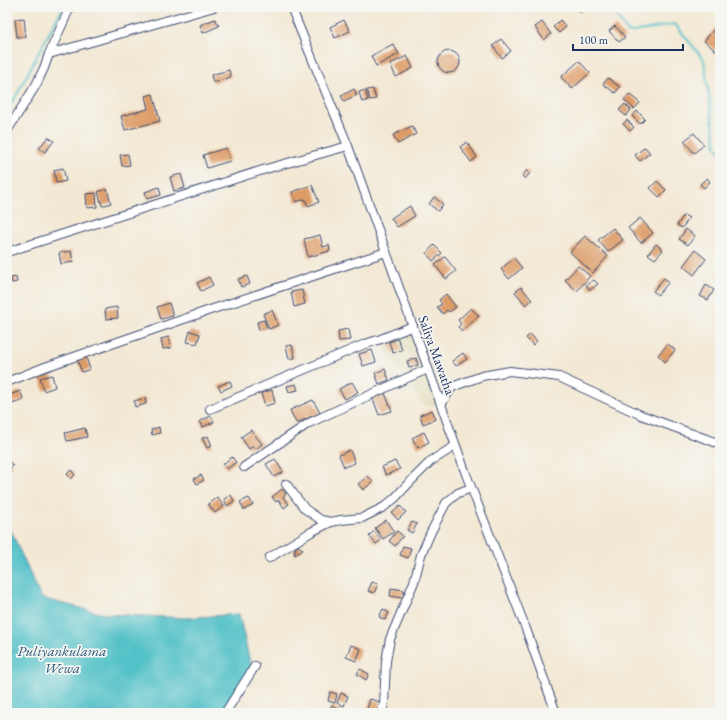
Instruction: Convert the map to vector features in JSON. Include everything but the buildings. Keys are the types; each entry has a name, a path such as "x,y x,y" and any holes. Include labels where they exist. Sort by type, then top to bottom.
{"street":[{"path":"7,131 36,85 70,7"},
{"path":"49,54 214,7"},
{"name":"Saliya Mawatha","path":"291,7 348,146 471,488 523,622 556,713"},
{"path":"7,252 266,169 348,146"},
{"path":"7,382 45,367 206,311 386,252"},
{"path":"210,410 365,344 413,326"},
{"path":"244,467 309,423 428,369"},
{"path":"441,404 452,387 482,376 510,371 559,377 641,415 720,444"},
{"path":"269,558 311,532 331,522 362,518 384,507 395,498 431,461 456,446"},
{"path":"286,484 305,509 321,520 331,522"},
{"path":"381,713 384,705 386,661 390,639 414,582 421,555 446,503 458,493 471,488"},
{"path":"225,713 255,666"}],"shaded area":[{"path":"413,326 441,405 426,406 421,402 407,378 395,367 381,339"}],"water":[{"name":"Puliyankulama Wewa","path":"8,524 41,598 104,614 185,618 239,614 251,667 221,713 7,713"}],"waterway":[{"path":"7,110 16,96 63,7"},
{"path":"609,7 629,33 675,24 704,60 716,147 720,152"}]}
